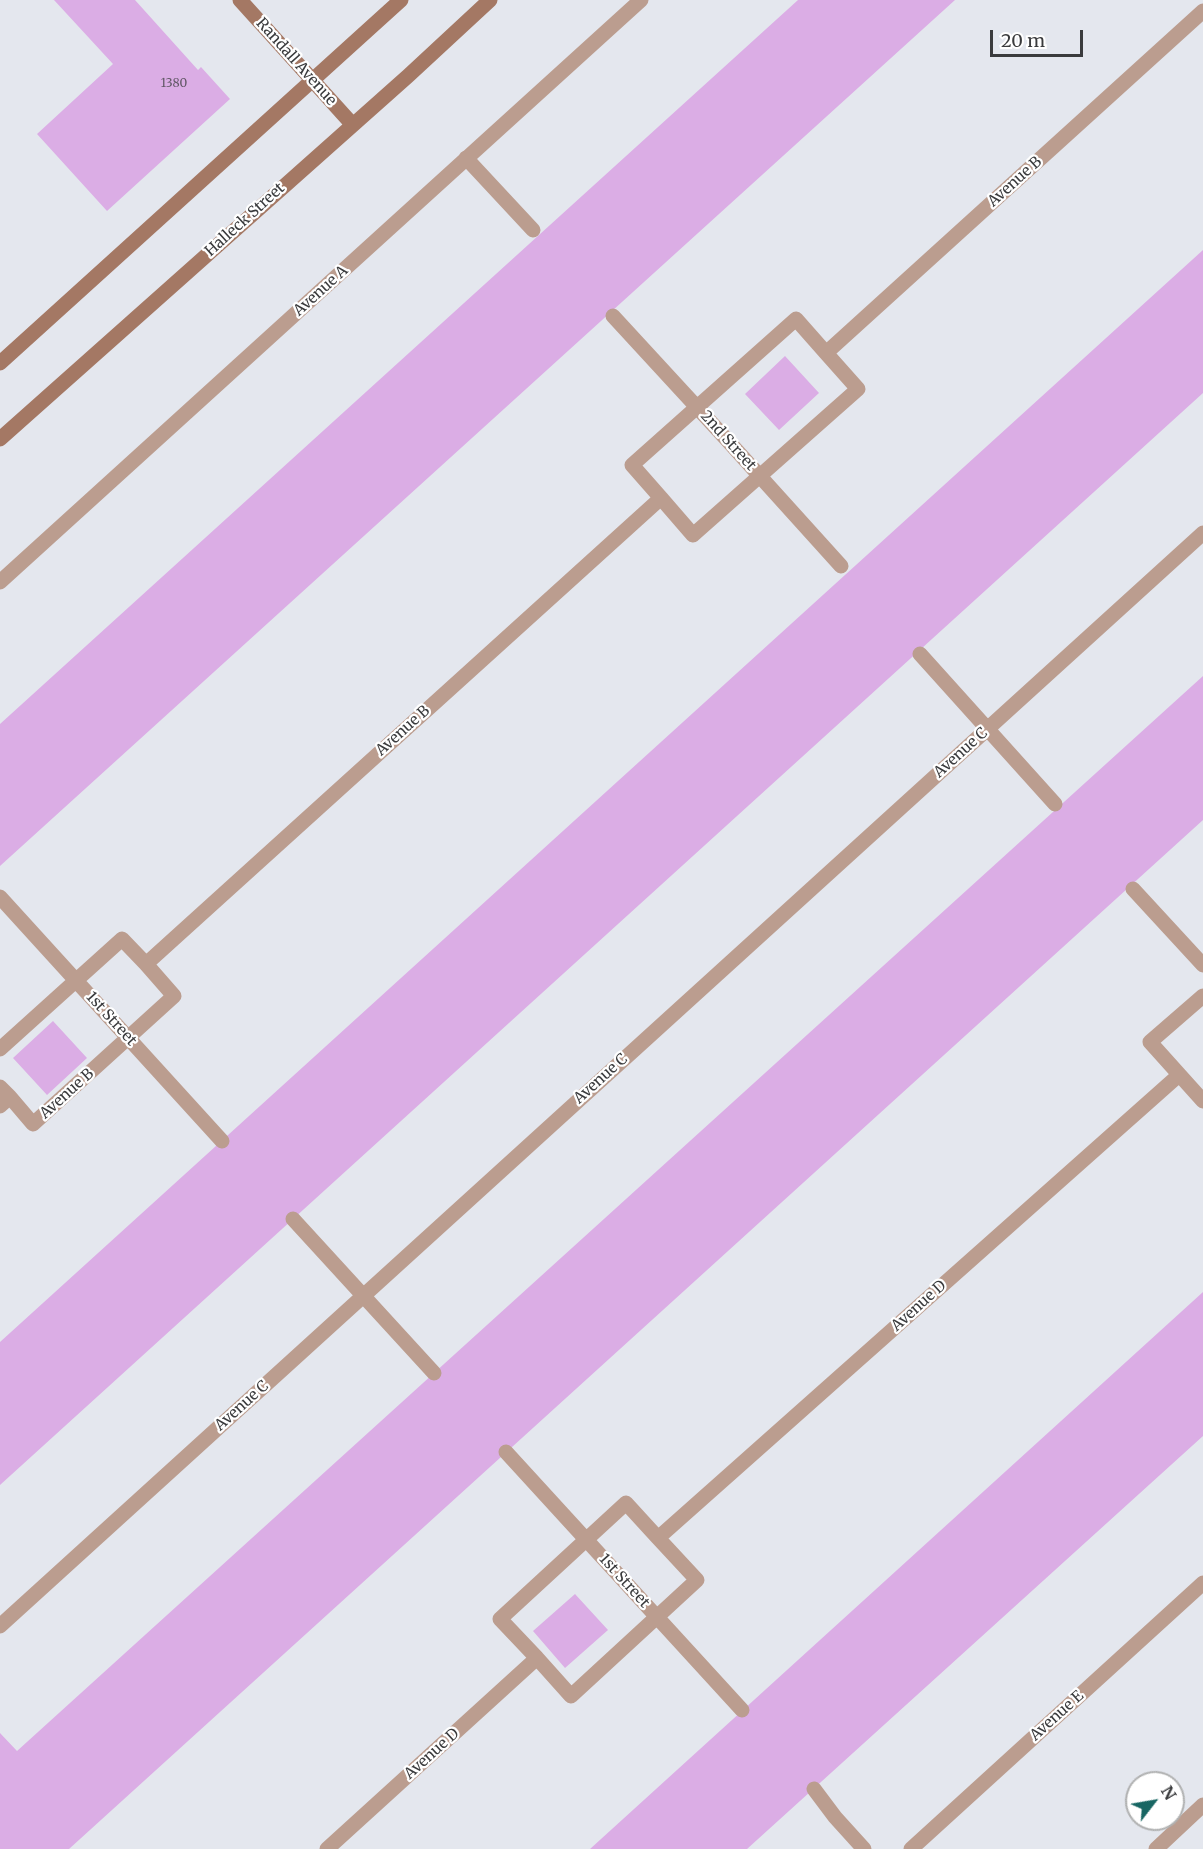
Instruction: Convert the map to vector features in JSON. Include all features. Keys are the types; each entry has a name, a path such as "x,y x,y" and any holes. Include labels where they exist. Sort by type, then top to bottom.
{"main road":[{"name":"Randall Avenue","path":"240,0 352,124"},
{"path":"0,363 401,0"},
{"name":"Halleck Street","path":"0,439 490,0"}],"lane":[{"name":"Avenue A","path":"0,582 642,0"},
{"name":"Avenue B","path":"826,353 1203,11"},
{"path":"466,159 533,230"},
{"name":"2nd Street","path":"613,316 841,566"},
{"path":"796,319 858,389 693,535 632,465 697,407 796,319"},
{"name":"Avenue B","path":"146,964 661,498"},
{"name":"Avenue C","path":"0,1626 1203,533"},
{"path":"920,654 1055,804"},
{"path":"1133,889 1203,965"},
{"name":"1st Street","path":"0,897 222,1141"},
{"name":"Avenue B","path":"0,1049 122,939 174,996 33,1124 3,1096"},
{"path":"1203,996 1150,1042 1203,1101"},
{"name":"Avenue D","path":"658,1538 1179,1075"},
{"path":"293,1218 434,1373"},
{"name":"1st Street","path":"506,1452 742,1710"},
{"path":"626,1503 697,1580 572,1696 500,1619 586,1540 626,1503"},
{"name":"Avenue E","path":"911,1849 1203,1584"},
{"name":"Avenue D","path":"327,1849 537,1658"},
{"path":"814,1789 864,1849"},
{"path":"1156,1849 1203,1805"}],"building":[{"path":"54,0 135,0 198,70 201,67 230,99 107,211 37,134 113,64"},
{"path":"798,0 955,0 0,866 0,724"},
{"path":"1203,250 1203,393 0,1485 0,1342"},
{"path":"785,356 819,393 779,430 745,394"},
{"path":"1203,676 1203,820 69,1849 0,1849 0,1733 17,1751"},
{"path":"53,1021 87,1058 47,1095 13,1058"},
{"path":"1203,1292 1203,1436 747,1849 590,1849"},
{"path":"575,1594 608,1630 565,1668 533,1631"}]}
